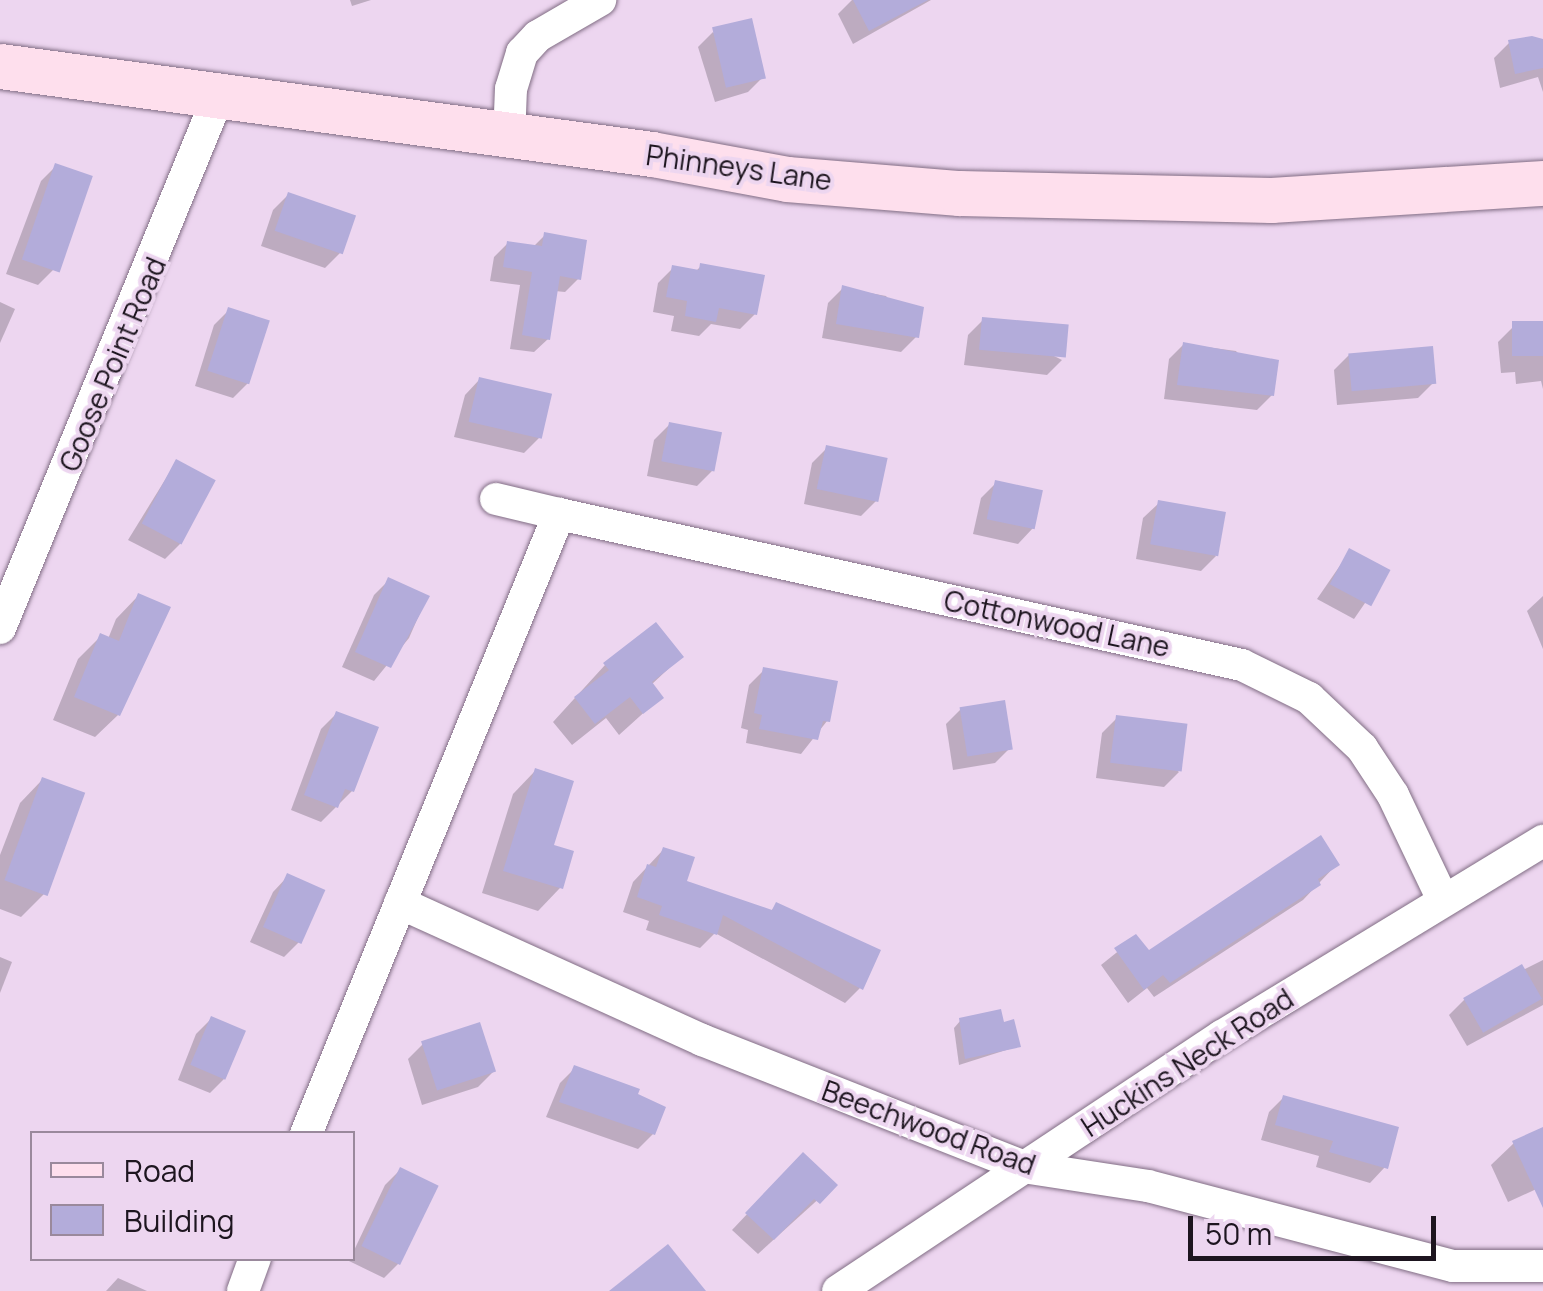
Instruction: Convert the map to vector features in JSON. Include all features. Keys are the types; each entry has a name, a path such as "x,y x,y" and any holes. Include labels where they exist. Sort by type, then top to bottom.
{"main road":[{"name":"Phinneys Lane","path":"0,66 788,179 1081,200 1327,198 1543,183"}],"street":[{"path":"509,138 510,89 522,54 538,36 600,0"},
{"name":"Goose Point Road","path":"0,628 218,97"},
{"name":"Cottonwood Lane","path":"496,498 1242,665 1308,698 1362,748 1393,795 1443,900"},
{"path":"307,1131 559,514"},
{"name":"Huckins Neck Road","path":"838,1291 1024,1167 1443,900 1543,841"},
{"name":"Beechwood Road","path":"400,904 702,1040 1024,1167 1148,1186 1453,1266 1543,1266"},
{"path":"242,1291 254,1261"}],"building":[{"path":"853,0 928,0 869,31"},
{"path":"752,18 766,78 726,88 712,27"},
{"path":"1532,36 1543,39 1543,68 1515,74 1508,40"},
{"path":"55,163 93,176 60,272 22,259"},
{"path":"288,192 356,215 343,254 275,231"},
{"path":"544,232 587,240 581,280 560,276 550,340 522,335 532,272 503,267 507,241 542,246"},
{"path":"700,263 765,275 757,315 719,308 716,322 685,316 687,301 666,297 672,265 699,270"},
{"path":"842,285 924,307 919,338 836,324"},
{"path":"228,307 270,321 249,384 207,371"},
{"path":"982,317 1069,325 1066,357 979,350"},
{"path":"1512,321 1543,321 1543,356 1512,356"},
{"path":"1183,342 1279,360 1274,396 1177,385"},
{"path":"1433,346 1436,384 1352,391 1348,353"},
{"path":"479,377 552,394 542,439 469,422"},
{"path":"669,422 722,432 714,472 661,461"},
{"path":"826,445 888,458 878,502 817,489"},
{"path":"176,459 216,480 181,545 142,523"},
{"path":"995,480 1043,490 1035,529 987,519"},
{"path":"1158,500 1226,512 1218,556 1150,544"},
{"path":"1349,548 1390,570 1371,606 1330,584"},
{"path":"388,577 430,596 391,668 355,652"},
{"path":"138,593 171,607 120,716 74,697 100,633 119,641"},
{"path":"656,622 684,657 652,682 664,698 643,714 630,697 595,724 574,697 609,670 603,663"},
{"path":"763,667 838,681 830,722 823,721 818,740 759,729 762,715 754,713"},
{"path":"1005,700 1013,749 967,757 960,707"},
{"path":"336,711 379,727 354,792 345,789 338,808 304,795"},
{"path":"1116,715 1187,724 1182,771 1110,763"},
{"path":"535,768 574,781 554,845 574,851 563,889 503,871"},
{"path":"42,777 85,793 48,896 4,880"},
{"path":"1321,835 1340,865 1318,879 1321,885 1170,983 1163,975 1144,990 1114,948 1136,934 1149,950"},
{"path":"663,847 695,857 687,881 772,910 776,902 881,950 863,990 723,915 717,935 659,915 662,906 637,897 647,864 656,867"},
{"path":"287,873 325,890 301,944 263,927"},
{"path":"1522,964 1542,999 1483,1033 1463,998"},
{"path":"1001,1009 1004,1022 1014,1019 1021,1047 965,1059 959,1018"},
{"path":"211,1016 246,1031 225,1080 190,1065"},
{"path":"480,1022 496,1071 437,1091 421,1041"},
{"path":"574,1065 640,1089 638,1094 666,1107 655,1135 559,1102"},
{"path":"1283,1095 1399,1127 1388,1169 1329,1152 1333,1141 1275,1125"},
{"path":"1543,1127 1543,1208 1512,1141"},
{"path":"803,1152 838,1185 820,1204 814,1199 774,1240 745,1213"},
{"path":"400,1167 439,1186 400,1265 361,1246"},
{"path":"668,1244 706,1291 609,1291"}]}
